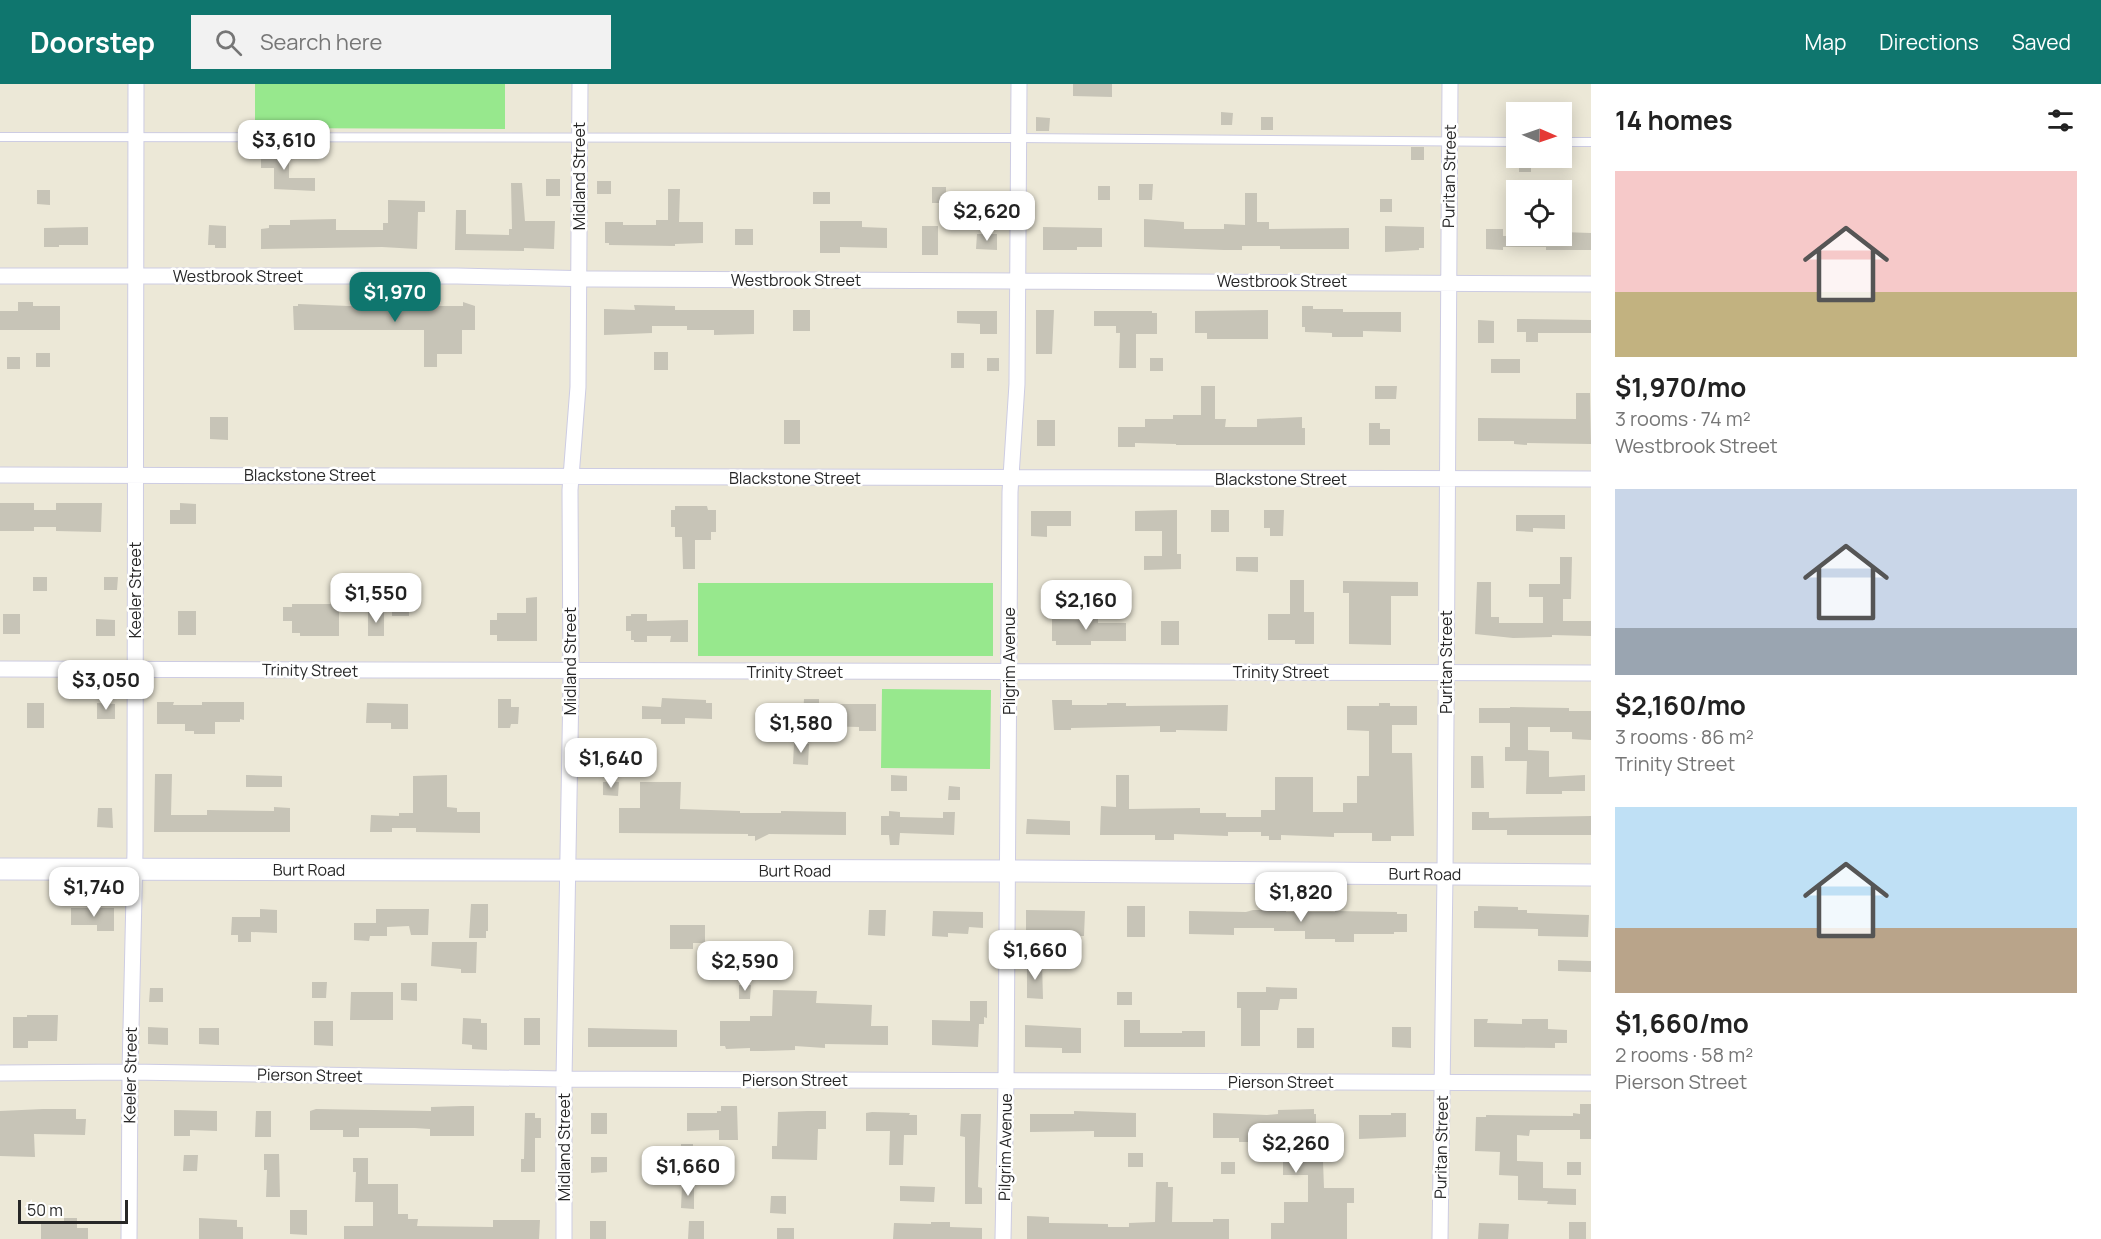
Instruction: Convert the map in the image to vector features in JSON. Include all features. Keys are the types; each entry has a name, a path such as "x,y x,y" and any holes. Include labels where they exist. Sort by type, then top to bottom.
{"street":[{"name":"Keeler Street","path":"129,1239 134,869 136,84"},
{"name":"Midland Street","path":"564,1239 571,477 578,387 580,84"},
{"name":"Pilgrim Avenue","path":"1003,1239 1011,479 1017,384 1018,84"},
{"name":"Puritan Street","path":"1440,1239 1445,873 1450,84"},
{"name":"Westbrook Street","path":"0,276 457,276 579,279 1591,284"},
{"name":"Blackstone Street","path":"0,475 1591,480"},
{"name":"Trinity Street","path":"0,669 1591,673"},
{"name":"Burt Road","path":"0,869 1591,875"},
{"name":"Pierson Street","path":"0,1073 130,1072 564,1079 1591,1083"}],"lane":[{"path":"0,137 1018,138 1506,142"},
{"path":"1572,142 1591,142"}],"green space":[{"path":"255,84 505,84 505,129 255,128"},
{"path":"698,583 993,583 993,656 698,656"},
{"path":"882,689 991,690 990,769 881,768"}],"building":[{"path":"1073,84 1112,84 1112,97 1073,96"},
{"path":"1221,112 1233,113 1232,125 1221,125"},
{"path":"1036,117 1050,118 1049,131 1036,131"},
{"path":"1261,117 1273,117 1273,130 1261,130"},
{"path":"1411,147 1424,147 1424,160 1411,160"},
{"path":"261,148 289,148 289,178 315,178 315,191 274,189 274,168 261,168"},
{"path":"1519,168 1531,168 1531,172 1519,172"},
{"path":"546,179 560,179 560,196 546,196"},
{"path":"597,181 611,181 611,194 597,194"},
{"path":"511,183 522,183 525,221 555,221 554,249 455,250 456,210 466,210 466,234 509,235 509,229 512,229"},
{"path":"1139,184 1153,184 1152,200 1139,200"},
{"path":"1098,186 1110,186 1110,200 1098,200"},
{"path":"932,187 946,187 946,203 932,203"},
{"path":"668,189 680,189 679,222 703,222 703,243 675,244 675,246 609,245 605,243 605,222 623,222 623,225 656,225 656,220 668,220"},
{"path":"37,190 50,190 50,205 37,204"},
{"path":"813,192 830,192 830,204 813,204"},
{"path":"1245,193 1257,193 1257,222 1269,222 1269,229 1349,228 1349,249 1280,249 1280,246 1242,246 1242,250 1144,247 1144,219 1184,222 1184,229 1224,229 1224,224 1245,225"},
{"path":"1380,199 1392,199 1392,212 1380,212"},
{"path":"388,200 425,201 425,212 418,212 417,249 382,247 261,249 261,229 269,228 269,225 290,225 290,220 336,219 336,230 383,230 383,223 388,223"},
{"path":"820,221 862,221 862,227 887,228 887,248 840,247 840,253 820,253"},
{"path":"209,225 226,226 226,248 215,248 215,245 208,245"},
{"path":"922,226 938,226 938,255 922,255"},
{"path":"1385,226 1424,227 1424,248 1385,252"},
{"path":"88,227 88,245 44,247 44,228"},
{"path":"1043,227 1102,228 1102,247 1043,250"},
{"path":"735,229 753,229 753,245 735,245"},
{"path":"1486,229 1503,229 1506,246 1572,246 1572,232 1591,233 1591,250 1546,250 1546,247 1486,249"},
{"path":"977,234 997,234 997,250 976,249"},
{"path":"18,302 33,302 33,306 60,306 60,330 0,330 0,311 18,311"},
{"path":"463,302 475,306 475,330 462,330 462,354 437,354 437,367 424,367 424,330 294,330 293,306 298,306 298,304 463,306"},
{"path":"634,305 675,306 675,310 754,310 754,334 714,335 714,330 687,330 687,326 652,326 652,333 604,335 604,309 635,310"},
{"path":"1302,306 1313,306 1313,309 1343,309 1343,312 1401,312 1401,332 1363,331 1363,337 1332,337 1332,333 1305,332 1305,327 1302,327"},
{"path":"793,310 810,310 810,331 793,331"},
{"path":"1036,310 1054,310 1052,354 1036,354"},
{"path":"1268,310 1268,339 1207,339 1207,333 1195,333 1195,311"},
{"path":"957,311 997,311 997,334 980,334 980,324 957,323"},
{"path":"1094,311 1152,311 1152,313 1157,313 1157,334 1136,334 1136,368 1119,368 1120,333 1116,333 1116,326 1094,326"},
{"path":"1517,319 1591,320 1591,333 1538,333 1538,342 1526,342 1526,332 1517,332"},
{"path":"1478,320 1494,321 1494,343 1478,343"},
{"path":"654,352 668,352 668,370 654,370"},
{"path":"36,353 50,353 50,367 36,367"},
{"path":"951,353 964,353 964,368 951,368"},
{"path":"7,357 20,357 20,369 7,369"},
{"path":"987,358 999,358 999,371 987,371"},
{"path":"1150,358 1163,358 1163,371 1150,371"},
{"path":"1491,359 1520,359 1520,373 1491,373"},
{"path":"1201,386 1215,386 1215,419 1226,419 1225,427 1257,427 1257,419 1302,417 1302,428 1305,428 1305,445 1135,443 1135,447 1118,447 1118,427 1145,427 1145,419 1173,419 1173,415 1201,415"},
{"path":"1375,386 1397,386 1396,399 1375,399"},
{"path":"1576,393 1590,393 1591,444 1527,443 1527,445 1514,444 1514,441 1478,441 1478,418 1576,419"},
{"path":"210,417 228,417 228,440 210,439"},
{"path":"784,420 800,420 800,444 784,444"},
{"path":"1037,420 1055,420 1055,446 1037,446"},
{"path":"1369,423 1380,423 1380,429 1390,429 1390,445 1369,445"},
{"path":"0,503 34,503 34,510 56,510 56,503 102,503 101,532 56,531 56,527 34,527 34,531 0,531"},
{"path":"180,503 196,504 196,524 170,524 170,510 180,510"},
{"path":"675,506 707,506 708,510 716,510 716,532 711,532 711,540 695,540 695,569 683,569 682,537 675,537 675,527 671,527 671,510 675,510"},
{"path":"1177,510 1177,554 1181,554 1181,569 1144,570 1144,556 1162,556 1162,531 1135,531 1135,511"},
{"path":"1211,510 1229,510 1229,532 1211,532"},
{"path":"1264,510 1284,510 1283,536 1270,536 1270,528 1264,528"},
{"path":"1031,511 1071,511 1071,526 1047,526 1047,537 1031,536"},
{"path":"1516,515 1565,515 1565,529 1533,528 1533,532 1516,531"},
{"path":"1236,557 1258,557 1258,572 1236,571"},
{"path":"1560,557 1572,557 1571,599 1563,599 1563,621 1591,621 1591,636 1552,635 1552,637 1513,638 1475,634 1477,582 1491,582 1491,617 1499,617 1499,623 1543,623 1543,597 1529,597 1529,584 1560,584"},
{"path":"33,577 47,577 47,591 33,591"},
{"path":"104,577 118,577 117,590 104,590"},
{"path":"1290,580 1304,580 1304,612 1314,612 1314,644 1295,644 1295,640 1268,640 1268,614 1290,614"},
{"path":"1343,581 1418,582 1418,596 1391,596 1391,645 1349,644 1349,593 1343,593"},
{"path":"537,597 537,641 497,641 497,635 490,635 490,620 497,620 497,613 526,613 526,598"},
{"path":"392,602 409,603 409,616 392,616"},
{"path":"292,604 339,604 339,636 300,636 300,633 292,633 292,621 283,621 283,607 292,607"},
{"path":"178,611 196,611 196,635 178,635"},
{"path":"368,612 384,613 384,636 368,636"},
{"path":"3,614 20,614 20,634 3,634"},
{"path":"631,614 647,614 647,621 688,620 688,642 670,642 671,636 647,636 647,642 634,642 631,640 631,631 626,631 626,616 631,616"},
{"path":"1080,616 1098,616 1098,623 1126,623 1126,641 1091,641 1091,645 1056,645 1056,641 1052,641 1052,619 1080,620"},
{"path":"96,619 115,620 115,636 96,636"},
{"path":"1161,621 1179,621 1179,645 1161,645"},
{"path":"662,698 706,700 706,703 712,703 712,719 685,718 685,724 661,724 661,719 642,719 642,706 661,707"},
{"path":"498,699 511,699 511,707 519,707 518,724 511,724 510,728 498,728"},
{"path":"804,699 819,699 819,704 876,704 876,731 859,731 859,727 820,726 819,734 802,733"},
{"path":"1052,700 1072,700 1072,705 1126,703 1126,706 1228,705 1227,731 1160,732 1160,726 1054,730"},
{"path":"157,702 174,702 173,705 202,705 202,702 244,702 244,720 215,722 215,734 194,734 194,731 185,731 185,724 157,724"},
{"path":"27,703 44,703 44,728 27,728"},
{"path":"97,703 115,704 115,719 97,719"},
{"path":"367,703 408,704 408,729 391,729 391,723 366,723"},
{"path":"1379,703 1390,703 1390,706 1417,706 1417,725 1392,725 1392,753 1412,753 1414,836 1391,836 1391,841 1372,841 1372,833 1334,833 1334,837 1281,835 1281,840 1269,840 1269,836 1261,836 1261,832 1228,832 1228,836 1174,834 1174,840 1155,840 1155,835 1100,835 1101,806 1116,807 1116,775 1129,775 1129,809 1200,808 1200,813 1226,813 1226,817 1261,817 1261,810 1275,810 1275,777 1313,777 1313,812 1343,812 1343,803 1357,803 1357,776 1369,776 1369,731 1347,730 1347,706 1379,706"},
{"path":"1479,708 1569,708 1569,711 1591,711 1591,740 1572,739 1572,732 1550,732 1550,727 1528,727 1528,750 1549,751 1549,777 1585,775 1585,791 1562,791 1562,794 1526,794 1527,761 1505,761 1505,747 1510,747 1510,723 1479,723"},
{"path":"794,743 809,744 808,765 793,764"},
{"path":"1471,756 1483,756 1484,788 1471,788"},
{"path":"155,774 172,774 171,815 207,815 207,810 274,811 274,807 290,808 290,832 154,832"},
{"path":"246,775 282,776 282,787 246,787"},
{"path":"447,775 447,807 457,808 457,812 480,812 480,833 416,832 416,828 392,828 392,832 370,832 371,815 399,816 399,813 413,813 413,776"},
{"path":"891,775 907,776 907,791 891,791"},
{"path":"603,782 619,782 618,796 603,795"},
{"path":"640,782 681,782 680,809 740,811 740,813 846,812 846,835 769,834 755,841 755,836 748,836 748,834 619,833 619,808 640,808"},
{"path":"949,786 960,787 960,800 948,800"},
{"path":"98,808 112,808 113,828 97,827"},
{"path":"889,811 900,812 900,817 943,818 943,812 955,812 954,835 900,833 899,845 890,845 889,835 881,835 881,816 889,816"},
{"path":"1472,812 1489,812 1489,818 1591,816 1591,835 1507,835 1507,830 1472,830"},
{"path":"1027,819 1070,821 1070,835 1026,834"},
{"path":"471,904 488,904 486,938 469,938"},
{"path":"1127,906 1145,906 1145,937 1127,937"},
{"path":"1478,906 1518,907 1518,910 1527,910 1527,913 1589,915 1588,937 1538,936 1538,929 1474,928 1474,911 1478,911"},
{"path":"71,908 114,908 114,931 97,931 97,925 71,925"},
{"path":"260,909 277,910 277,933 251,932 251,942 238,942 238,935 231,935 232,917 260,917"},
{"path":"376,909 429,909 428,935 411,935 409,926 387,927 387,936 370,936 369,941 354,940 354,923 376,923"},
{"path":"869,910 886,910 885,936 868,935"},
{"path":"1026,910 1085,911 1084,936 1029,937 1029,930 1026,930"},
{"path":"1253,910 1397,912 1397,914 1407,914 1407,932 1354,934 1354,942 1335,942 1335,939 1305,939 1305,931 1274,931 1274,928 1234,928 1234,935 1189,934 1189,911 1246,912"},
{"path":"933,911 983,912 983,928 969,927 968,934 948,933 948,937 932,936"},
{"path":"670,925 705,925 705,943 693,943 693,949 670,949"},
{"path":"432,942 477,942 476,973 461,973 461,969 431,966"},
{"path":"1558,960 1591,961 1591,972 1558,971"},
{"path":"1027,963 1042,963 1043,999 1027,998"},
{"path":"312,982 327,982 326,998 312,998"},
{"path":"401,983 417,983 417,1001 401,1000"},
{"path":"739,985 751,985 750,999 739,999"},
{"path":"1266,987 1297,988 1297,999 1280,999 1278,1010 1260,1010 1260,1046 1241,1046 1241,1008 1237,1008 1237,992 1266,992"},
{"path":"150,988 163,988 163,1002 149,1002"},
{"path":"773,990 817,991 816,1003 872,1005 871,1026 888,1026 888,1045 825,1044 825,1048 795,1046 795,1050 763,1051 750,1051 750,1048 726,1049 725,1046 720,1046 720,1021 750,1021 750,1016 772,1016"},
{"path":"351,992 393,992 393,1020 350,1020"},
{"path":"1117,992 1132,992 1132,1005 1117,1005"},
{"path":"970,1001 987,1001 987,1018 984,1017 984,1024 979,1024 978,1047 932,1045 932,1020 970,1021"},
{"path":"27,1015 58,1015 57,1041 28,1041 28,1048 13,1048 13,1017 27,1017"},
{"path":"463,1018 481,1019 481,1023 487,1023 487,1050 472,1049 472,1045 462,1044"},
{"path":"524,1018 540,1018 540,1045 524,1045"},
{"path":"1474,1019 1488,1019 1487,1023 1522,1024 1522,1019 1548,1019 1548,1029 1567,1030 1567,1043 1555,1043 1555,1048 1474,1047"},
{"path":"1124,1020 1140,1020 1140,1033 1205,1031 1205,1047 1124,1047"},
{"path":"314,1021 333,1021 333,1046 314,1045"},
{"path":"1025,1025 1081,1028 1081,1053 1062,1053 1062,1048 1025,1047"},
{"path":"148,1027 168,1028 168,1045 148,1044"},
{"path":"1392,1027 1411,1027 1411,1048 1392,1047"},
{"path":"199,1028 219,1028 219,1045 199,1044"},
{"path":"588,1028 677,1030 677,1047 588,1047"},
{"path":"1297,1028 1314,1028 1314,1048 1297,1048"},
{"path":"1580,1104 1591,1104 1591,1139 1580,1139 1580,1130 1530,1130 1529,1136 1517,1135 1517,1161 1543,1162 1543,1188 1576,1189 1576,1205 1518,1200 1518,1176 1499,1175 1500,1152 1475,1151 1476,1117 1486,1117 1486,1115 1573,1116 1573,1113 1580,1114"},
{"path":"474,1106 474,1136 430,1136 430,1129 415,1128 359,1128 359,1137 343,1137 343,1130 310,1130 310,1111 316,1109 431,1111 431,1107"},
{"path":"721,1106 737,1106 738,1140 719,1140 719,1130 687,1131 687,1113 717,1113 721,1111"},
{"path":"76,1109 76,1119 86,1119 85,1135 34,1134 35,1157 0,1156 0,1111"},
{"path":"1314,1109 1314,1114 1316,1114 1316,1161 1323,1161 1324,1188 1354,1188 1354,1203 1347,1203 1347,1239 1271,1239 1271,1223 1284,1223 1284,1202 1308,1202 1308,1175 1283,1175 1283,1161 1297,1161 1297,1131 1257,1131 1257,1142 1239,1142 1239,1138 1213,1138 1213,1113 1267,1115 1278,1114 1278,1110"},
{"path":"174,1110 217,1111 217,1131 190,1130 190,1136 174,1136"},
{"path":"256,1111 271,1111 271,1137 255,1137"},
{"path":"826,1111 826,1129 818,1129 817,1160 772,1159 772,1146 777,1146 778,1112"},
{"path":"1074,1111 1136,1113 1136,1137 1094,1137 1094,1131 1030,1132 1030,1114 1074,1114"},
{"path":"525,1113 535,1113 535,1118 541,1118 541,1138 535,1138 535,1172 521,1172 521,1159 524,1159"},
{"path":"591,1113 607,1113 607,1134 591,1134"},
{"path":"866,1113 917,1115 917,1135 904,1135 903,1165 889,1165 890,1131 866,1131"},
{"path":"1391,1113 1406,1113 1406,1137 1359,1139 1359,1115 1391,1115"},
{"path":"961,1114 981,1114 978,1187 982,1188 982,1204 965,1204 965,1137 960,1136"},
{"path":"681,1144 693,1144 693,1158 681,1158"},
{"path":"1128,1153 1143,1153 1143,1167 1128,1167"},
{"path":"264,1154 279,1154 280,1197 266,1197 267,1170 264,1170"},
{"path":"184,1155 198,1155 197,1171 183,1171"},
{"path":"591,1157 607,1157 607,1172 591,1173"},
{"path":"353,1158 368,1158 368,1184 398,1184 398,1214 408,1214 408,1219 418,1219 417,1226 493,1227 493,1220 540,1220 539,1239 344,1239 344,1226 373,1226 373,1202 355,1202 356,1172 353,1172"},
{"path":"1221,1162 1235,1162 1235,1174 1221,1174"},
{"path":"1567,1162 1581,1162 1581,1175 1567,1175"},
{"path":"1156,1182 1168,1182 1168,1187 1173,1187 1172,1222 1213,1222 1213,1219 1229,1219 1229,1239 1027,1239 1027,1216 1049,1217 1049,1223 1108,1224 1108,1227 1129,1227 1129,1223 1155,1222"},
{"path":"682,1185 694,1186 694,1209 681,1208"},
{"path":"900,1186 935,1187 934,1202 900,1201"},
{"path":"771,1196 786,1196 786,1214 770,1213"},
{"path":"290,1210 307,1210 307,1235 290,1234"},
{"path":"64,1218 77,1218 77,1228 88,1228 88,1239 41,1239 41,1223 64,1223"},
{"path":"199,1218 237,1220 237,1227 243,1227 243,1239 199,1239"},
{"path":"590,1221 606,1221 606,1239 590,1239"},
{"path":"689,1221 704,1221 704,1239 688,1239"},
{"path":"931,1222 950,1222 950,1227 982,1228 982,1239 893,1239 894,1223 931,1224"},
{"path":"1569,1222 1586,1222 1586,1239 1569,1239"},
{"path":"1479,1223 1509,1224 1508,1239 1478,1239"},
{"path":"777,1228 794,1228 794,1239 777,1239"}]}
